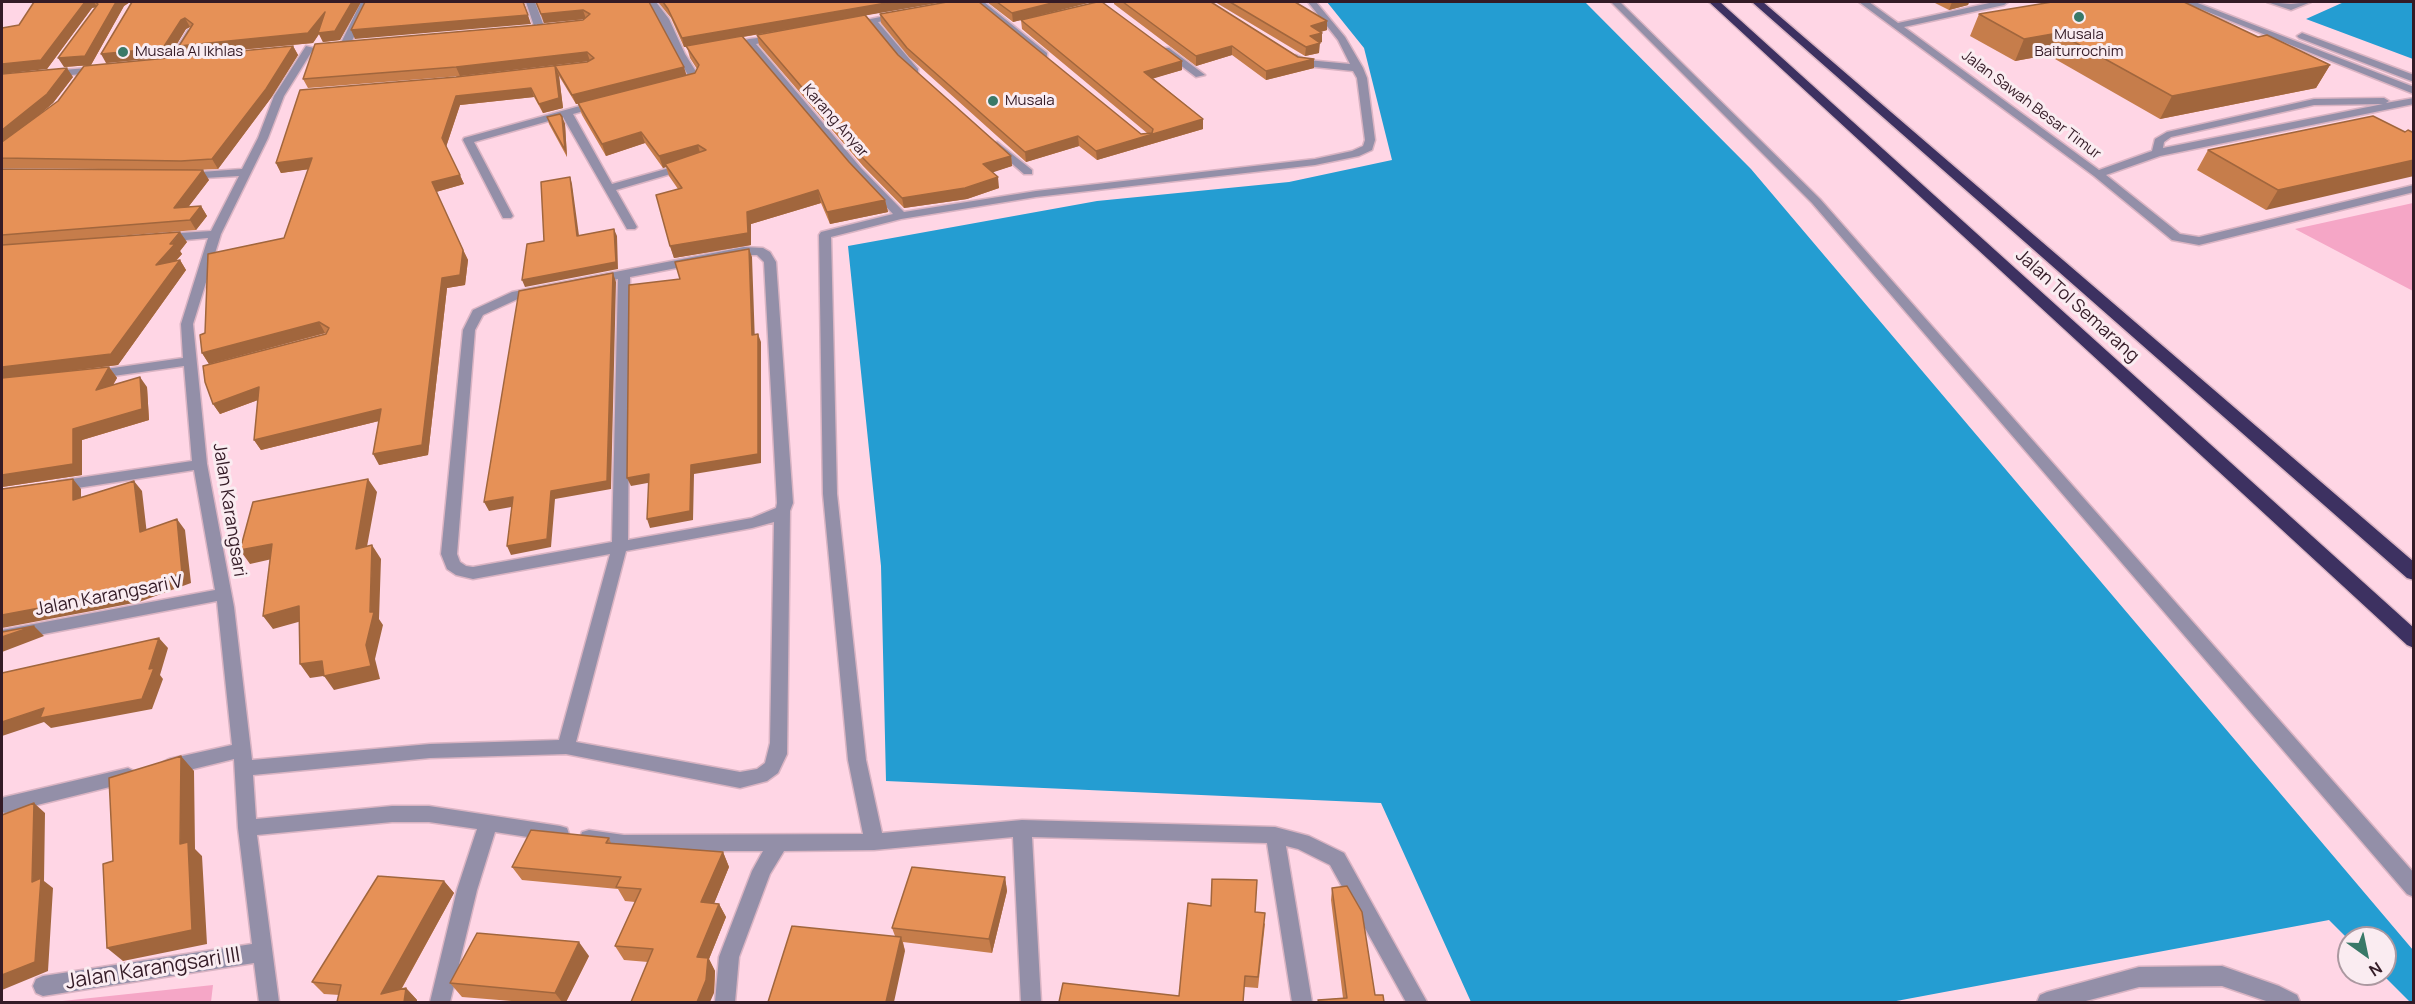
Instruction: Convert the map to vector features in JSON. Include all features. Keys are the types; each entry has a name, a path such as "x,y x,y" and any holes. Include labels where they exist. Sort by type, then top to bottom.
{"highway":[{"name":"Jalan Tol Semarang","path":"1714,2 2414,640"},
{"name":"Jalan Tol Semarang","path":"1757,2 2414,573"}],"street":[{"path":"345,45 366,2"},
{"path":"530,2 540,29"},
{"path":"652,2 664,19 680,54 695,78 689,82 666,88"},
{"path":"979,2 1056,65"},
{"path":"874,842 857,760 830,494 825,235 901,216 1036,194 1315,162 1355,154 1368,148 1370,140 1362,78 1342,39 1312,2"},
{"path":"1615,2 1816,201 2414,888"},
{"name":"Jalan Sawah Besar Timur","path":"1864,2 1899,25 2098,174 2176,237 2199,241 2414,188"},
{"path":"1899,25 2004,2"},
{"path":"2188,2 2414,91"},
{"path":"2213,2 2414,79"},
{"path":"2272,2 2291,7 2306,2"},
{"path":"838,26 908,14 904,8"},
{"path":"872,20 904,62 921,77"},
{"path":"1011,27 1023,24"},
{"path":"528,30 551,28"},
{"path":"173,62 191,32"},
{"path":"715,48 794,34"},
{"name":"Karang Anyar","path":"749,42 850,161 901,216"},
{"path":"1156,42 1200,75"},
{"path":"333,46 356,44"},
{"name":"Jalan Karangsari","path":"268,1002 247,828 243,759 223,594 200,464 195,370 187,324 215,234 309,48"},
{"path":"680,54 692,52"},
{"path":"1290,55 1303,62 1358,68"},
{"path":"162,63 184,61"},
{"path":"58,65 46,75 87,74 104,64"},
{"path":"507,216 468,140 610,101"},
{"path":"2157,153 2159,141 2167,135 2314,102 2414,101"},
{"path":"2098,174 2157,153 2414,101"},
{"path":"566,112 631,227"},
{"path":"2338,116 2357,126"},
{"path":"2227,122 2246,135"},
{"path":"992,140 1028,172"},
{"path":"609,188 702,162"},
{"path":"176,176 246,172"},
{"path":"148,240 215,234"},
{"path":"5,805 146,772 243,759 566,747 740,780 761,776 772,768 778,754 779,742 782,511 784,503 772,273 766,255 759,251 744,250 516,295 478,313 470,330 449,554 453,565 462,571 473,573 752,523 770,518 782,511"},
{"path":"566,747 620,546 624,274"},
{"path":"77,377 195,370"},
{"path":"47,488 161,472 200,464"},
{"name":"Jalan Karangsari V","path":"2,636 223,594"},
{"path":"247,828 392,814 429,814 624,843 874,842 1022,828 1275,835 1302,842 1337,860 1417,1002"},
{"path":"440,1002 467,890 488,823"},
{"path":"1022,828 1031,1002"},
{"path":"1275,835 1302,1002"},
{"path":"725,1002 729,957 762,871 778,843"},
{"name":"Jalan Karangsari III","path":"43,986 263,952"},
{"path":"2047,1002 2139,977 2222,976 2272,993 2290,1002"}],"shaded area":[{"path":"2413,203 2413,291 2295,229 2404,205"},
{"path":"213,985 211,1002 53,1002"}],"water":[{"path":"1327,2 1585,2 1751,169 2393,926 2337,926 2337,928 2329,920 1891,1002 1471,1002 1381,803 886,781 881,566 848,246 1097,201 1289,182 1392,160 1364,48"},
{"path":"2344,2 2413,2 2413,59 2306,19"},
{"path":"2397,931 2413,950 2413,1002 2410,1002 2394,986 2397,986"}],"building":[{"path":"34,2 85,2 41,60 2,64 2,28 19,25"},
{"path":"95,2 116,2 85,56 58,58 98,4"},
{"path":"132,2 352,2 335,31 318,33 325,12 308,33 179,46 193,24 185,18 181,20 163,48 101,54"},
{"path":"365,2 523,2 528,15 351,30"},
{"path":"536,2 649,2 684,67 572,95 555,66 559,98 539,104 531,88 456,96 442,138 460,175 432,182 463,250 460,275 442,278 422,445 373,454 381,409 254,440 259,387 213,404 205,382 203,366 326,334 329,328 319,322 202,353 200,335 205,333 208,254 284,238 312,158 276,163 300,90 456,77 587,62 594,58 587,52 456,67 303,79 315,44 583,20 590,14 583,10 541,14"},
{"path":"663,2 892,2 682,38"},
{"path":"947,2 979,2 1141,134 1152,133 1153,129 1021,20 1102,2 1182,61 1144,72 1203,119 1096,151 1078,136 1025,152 907,48 880,14"},
{"path":"997,2 1056,2 1012,13"},
{"path":"1123,2 1211,2 1298,57 1314,59 1266,71 1232,46 1196,56"},
{"path":"1230,2 1295,2 1327,21 1311,26 1322,33 1310,36 1320,43 1306,47"},
{"path":"2052,2 2184,2 2258,37 2267,35 2330,65 2172,96 2058,33 2024,39 1979,14"},
{"path":"865,15 898,55 1011,156 983,164 998,177 965,188 902,198 861,156 757,35"},
{"path":"742,36 849,162 885,200 827,212 818,190 747,212 748,233 670,246 656,195 682,188 665,164 706,150 698,145 659,156 641,132 602,144 578,103 695,73 699,65 686,46"},
{"path":"293,46 266,89 212,159 181,161 2,158 2,142 58,101 84,66"},
{"path":"67,68 47,94 2,130 2,74"},
{"path":"560,114 562,117 565,150 547,117"},
{"path":"2373,116 2405,132 2408,130 2414,133 2414,160 2278,190 2208,150"},
{"path":"2,169 203,170 174,208 201,206 190,220 2,235"},
{"path":"570,177 577,236 614,229 616,262 522,280 527,244 544,241 541,182"},
{"path":"180,232 170,244 175,244 156,265 180,260 111,354 2,367 2,245"},
{"path":"749,249 752,335 758,334 758,454 691,465 690,511 647,519 649,474 627,478 629,285 680,279 675,262"},
{"path":"613,273 607,481 551,491 547,539 507,546 513,497 484,502 519,291"},
{"path":"109,367 96,390 140,377 142,409 73,429 73,464 2,475 2,378"},
{"path":"73,479 73,500 134,481 140,532 177,519 182,573 130,591 2,615 2,489"},
{"path":"368,479 356,549 372,545 370,612 374,612 366,645 371,666 324,676 322,661 300,664 299,606 263,616 272,544 240,550 253,502"},
{"path":"34,626 2,637 2,632"},
{"path":"159,638 149,669 154,668 142,699 40,718 44,708 2,722 2,673"},
{"path":"181,756 180,844 188,842 192,930 107,948 103,864 113,861 109,778"},
{"path":"34,803 32,882 41,878 35,962 2,975 2,815"},
{"path":"531,830 609,838 606,843 723,852 701,902 719,904 697,957 708,958 706,980 697,1002 631,1002 653,949 615,946 641,889 616,887 621,877 512,867"},
{"path":"912,867 1005,877 989,939 892,928"},
{"path":"378,876 444,881 381,994 406,988 404,1002 337,1002 341,985 312,982"},
{"path":"1212,879 1257,880 1255,912 1265,913 1258,977 1245,976 1243,1002 1059,1002 1063,983 1179,996 1188,903 1211,906"},
{"path":"1347,886 1362,912 1375,995 1383,995 1384,1002 1319,1002 1318,1000 1347,998 1332,888"},
{"path":"792,926 901,937 886,1002 768,1002"},
{"path":"477,933 579,942 555,993 450,983"}],"place":[{"name":"Musala Baiturrochim","path":"2079,17"},
{"name":"Musala Al Ikhlas","path":"123,52"},
{"name":"Musala","path":"993,101"}]}
